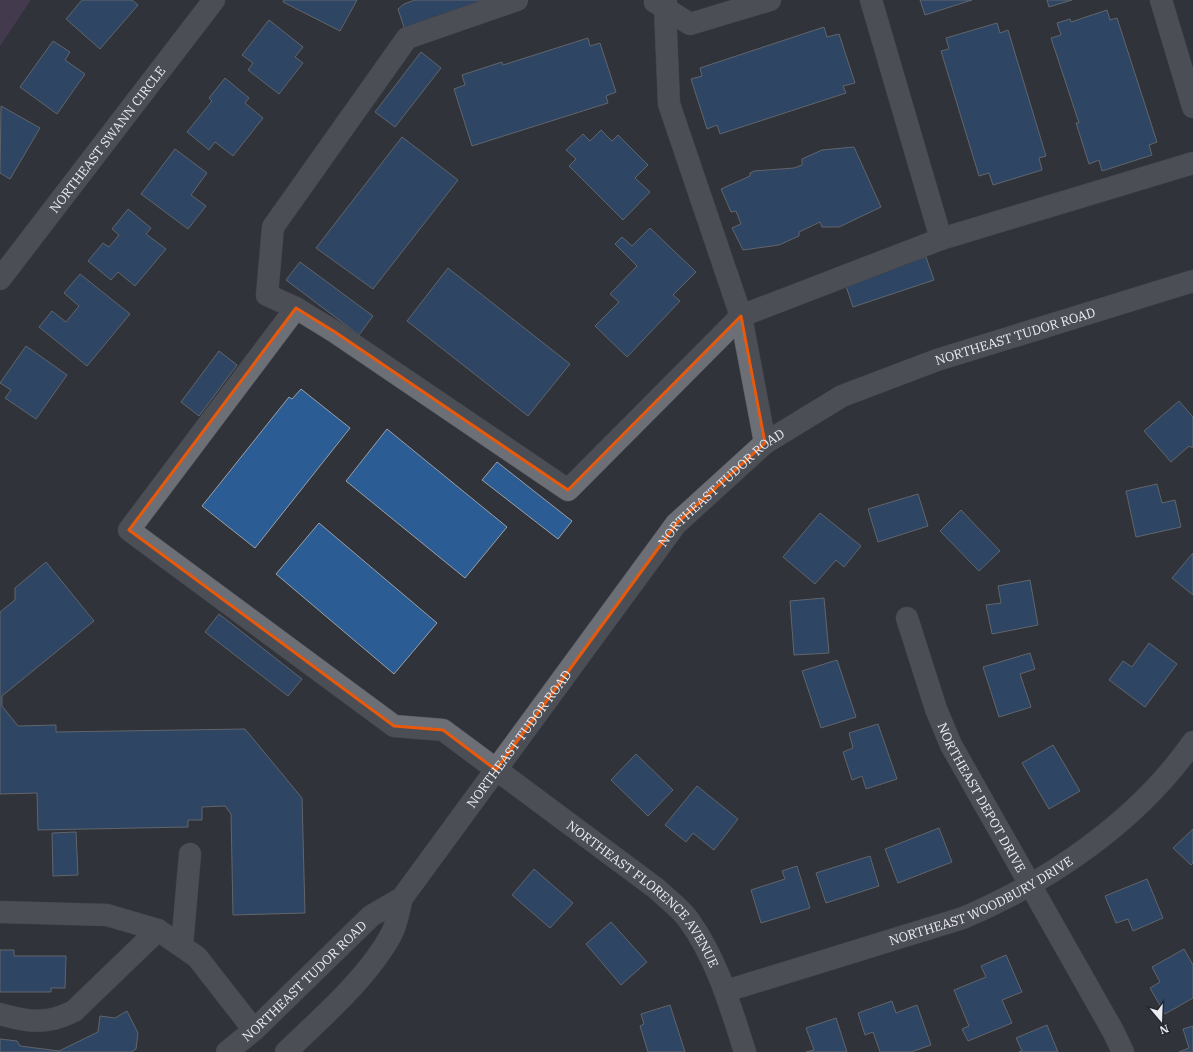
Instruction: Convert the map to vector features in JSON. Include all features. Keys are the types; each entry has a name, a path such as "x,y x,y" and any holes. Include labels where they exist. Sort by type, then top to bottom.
{"street":[{"name":"NORTHEAST SWANN CIRCLE","path":"0,279 214,0"},
{"path":"517,0 407,38 273,227 267,295 296,308 336,332 568,490 741,316 941,239 1193,163"},
{"path":"661,3 690,24 770,0"},
{"path":"871,0 941,239"},
{"path":"1161,0 1193,107"},
{"path":"661,3 669,104 741,316 764,443"},
{"name":"NORTHEAST TUDOR ROAD","path":"286,1052 339,1000 372,963 392,933 402,898 676,524 764,443 842,396 930,362 1193,281"},
{"name":"NORTHEAST FLORENCE AVENUE","path":"296,308 129,530 394,726 443,730 662,894 687,918 708,951 726,991 745,1052"},
{"name":"NORTHEAST DEPOT DRIVE","path":"907,618 936,709 951,745 1113,1031 1123,1052"},
{"name":"NORTHEAST WOODBURY DRIVE","path":"726,991 963,918 1000,902 1030,886 1078,856 1120,821 1154,788 1193,742"},
{"path":"182,946 190,854"},
{"name":"NORTHEAST TUDOR ROAD","path":"227,1052 254,1030 371,916 402,898"},
{"path":"0,912 107,915 158,930 197,957 254,1030"},
{"path":"0,1014 23,1021 58,1019 74,1011 158,930"}],"highlighted area":[{"path":"296,308 335,332 568,490 741,316 765,443 676,524 496,770 443,730 394,726 129,530"}],"shaded area":[{"path":"0,0 31,0 0,46"}],"building":[{"path":"82,0 132,0 138,5 100,49 66,19"},
{"path":"284,0 357,0 340,31 283,2"},
{"path":"415,0 483,0 405,30 398,9 404,4"},
{"path":"920,0 972,0 925,15"},
{"path":"1047,0 1072,0 1049,7"},
{"path":"1107,10 1110,20 1117,18 1157,142 1149,145 1152,155 1102,171 1099,160 1089,164 1076,123 1079,123 1051,38 1061,35 1057,23 1070,19 1071,22"},
{"path":"269,20 303,47 295,57 303,63 279,94 248,70 253,63 242,55"},
{"path":"997,23 1000,33 1008,30 1046,156 1039,158 1042,170 993,185 989,173 979,176 941,51 949,49 946,38"},
{"path":"824,27 827,37 839,34 855,83 843,86 846,93 720,134 717,125 707,129 691,79 702,76 700,68"},
{"path":"588,38 590,46 600,43 616,92 606,96 608,103 472,146 454,89 465,85 462,75 502,62 503,65"},
{"path":"53,41 70,52 65,60 85,74 57,114 20,87"},
{"path":"421,52 441,68 395,127 375,112"},
{"path":"225,78 249,98 245,103 263,118 233,156 215,142 209,150 187,132 212,101 209,98"},
{"path":"1,106 40,128 10,179 0,173"},
{"path":"601,130 612,141 618,135 648,165 635,178 650,192 623,220 569,166 576,159 566,150 583,134 590,141"},
{"path":"402,137 458,180 373,289 316,248"},
{"path":"854,147 881,207 839,227 822,227 820,222 799,232 799,236 779,245 743,250 732,228 741,224 736,211 731,212 721,189 750,176 750,173 754,171 794,168 802,165 802,159 822,150"},
{"path":"175,149 207,173 191,195 206,206 188,229 141,194"},
{"path":"128,209 151,228 146,234 166,249 135,286 118,272 111,280 88,261 103,243 109,247 119,235 112,229"},
{"path":"650,228 696,272 673,295 680,301 627,357 595,326 619,302 610,294 637,266 615,244 622,237 632,246"},
{"path":"926,257 934,280 853,307 845,283"},
{"path":"300,262 373,316 359,335 286,280"},
{"path":"448,268 570,364 528,416 407,321"},
{"path":"80,274 130,314 87,366 39,327 52,311 66,322 79,306 64,293"},
{"path":"26,346 67,375 36,419 5,398 11,390 0,383"},
{"path":"219,351 237,365 199,416 181,402"},
{"path":"301,389 350,428 255,548 202,506 289,397 292,399"},
{"path":"1179,401 1193,417 1193,448 1189,446 1171,462 1144,431"},
{"path":"387,429 507,527 465,578 346,481"},
{"path":"497,462 572,521 558,539 482,480"},
{"path":"1157,484 1162,503 1175,500 1181,527 1136,537 1126,491"},
{"path":"918,494 928,526 878,542 868,509"},
{"path":"961,510 1000,551 979,571 940,531"},
{"path":"820,513 861,546 844,567 836,560 815,584 783,557"},
{"path":"319,523 437,623 394,674 276,574"},
{"path":"1193,553 1193,595 1172,578"},
{"path":"46,562 94,621 2,696 2,706 18,726 56,725 56,732 245,729 302,798 305,913 233,915 231,814 225,806 202,807 202,820 188,820 188,827 38,830 37,793 0,794 0,612 15,600 15,588"},
{"path":"1030,580 1038,625 992,634 986,605 1001,603 998,586"},
{"path":"824,598 829,653 794,655 790,601"},
{"path":"219,614 302,679 288,696 205,632"},
{"path":"1149,643 1177,664 1145,707 1109,680 1123,661 1132,667"},
{"path":"1030,653 1035,669 1020,674 1031,707 999,717 983,667"},
{"path":"837,660 856,717 821,728 802,671"},
{"path":"878,724 897,779 866,789 862,776 852,780 843,752 853,748 849,733"},
{"path":"1053,745 1080,791 1049,809 1022,763"},
{"path":"636,754 673,790 648,816 611,780"},
{"path":"697,786 738,819 714,850 693,833 686,842 665,825"},
{"path":"939,828 952,862 898,883 885,849"},
{"path":"1193,829 1193,863 1191,865 1173,848"},
{"path":"76,832 78,875 53,876 52,833"},
{"path":"870,856 879,886 826,903 816,873"},
{"path":"797,866 810,908 761,923 751,890 785,879 782,871"},
{"path":"534,869 573,903 550,928 512,895"},
{"path":"1147,879 1163,918 1133,931 1128,919 1116,923 1105,896"},
{"path":"611,922 647,962 621,985 586,944"},
{"path":"1184,949 1193,965 1193,998 1165,1014 1150,988 1160,982 1152,967"},
{"path":"0,950 14,950 14,956 66,956 65,988 51,988 51,992 0,992"},
{"path":"1006,955 1022,992 1002,1000 1012,1023 968,1041 962,1029 969,1026 954,990 986,977 981,966"},
{"path":"892,1001 896,1013 917,1005 931,1045 911,1052 880,1052 873,1032 865,1035 858,1013"},
{"path":"670,1005 685,1052 648,1052 640,1026 644,1024 641,1014"},
{"path":"127,1011 138,1033 136,1049 131,1052 0,1052 0,1039 17,1041 20,1046 59,1051 98,1032 100,1016 115,1018"},
{"path":"836,1018 847,1052 806,1052 814,1050 806,1028"},
{"path":"1047,1025 1058,1052 1019,1052 1022,1051 1016,1038"},
{"path":"1193,1026 1193,1052 1179,1052 1189,1048 1183,1029"}]}
